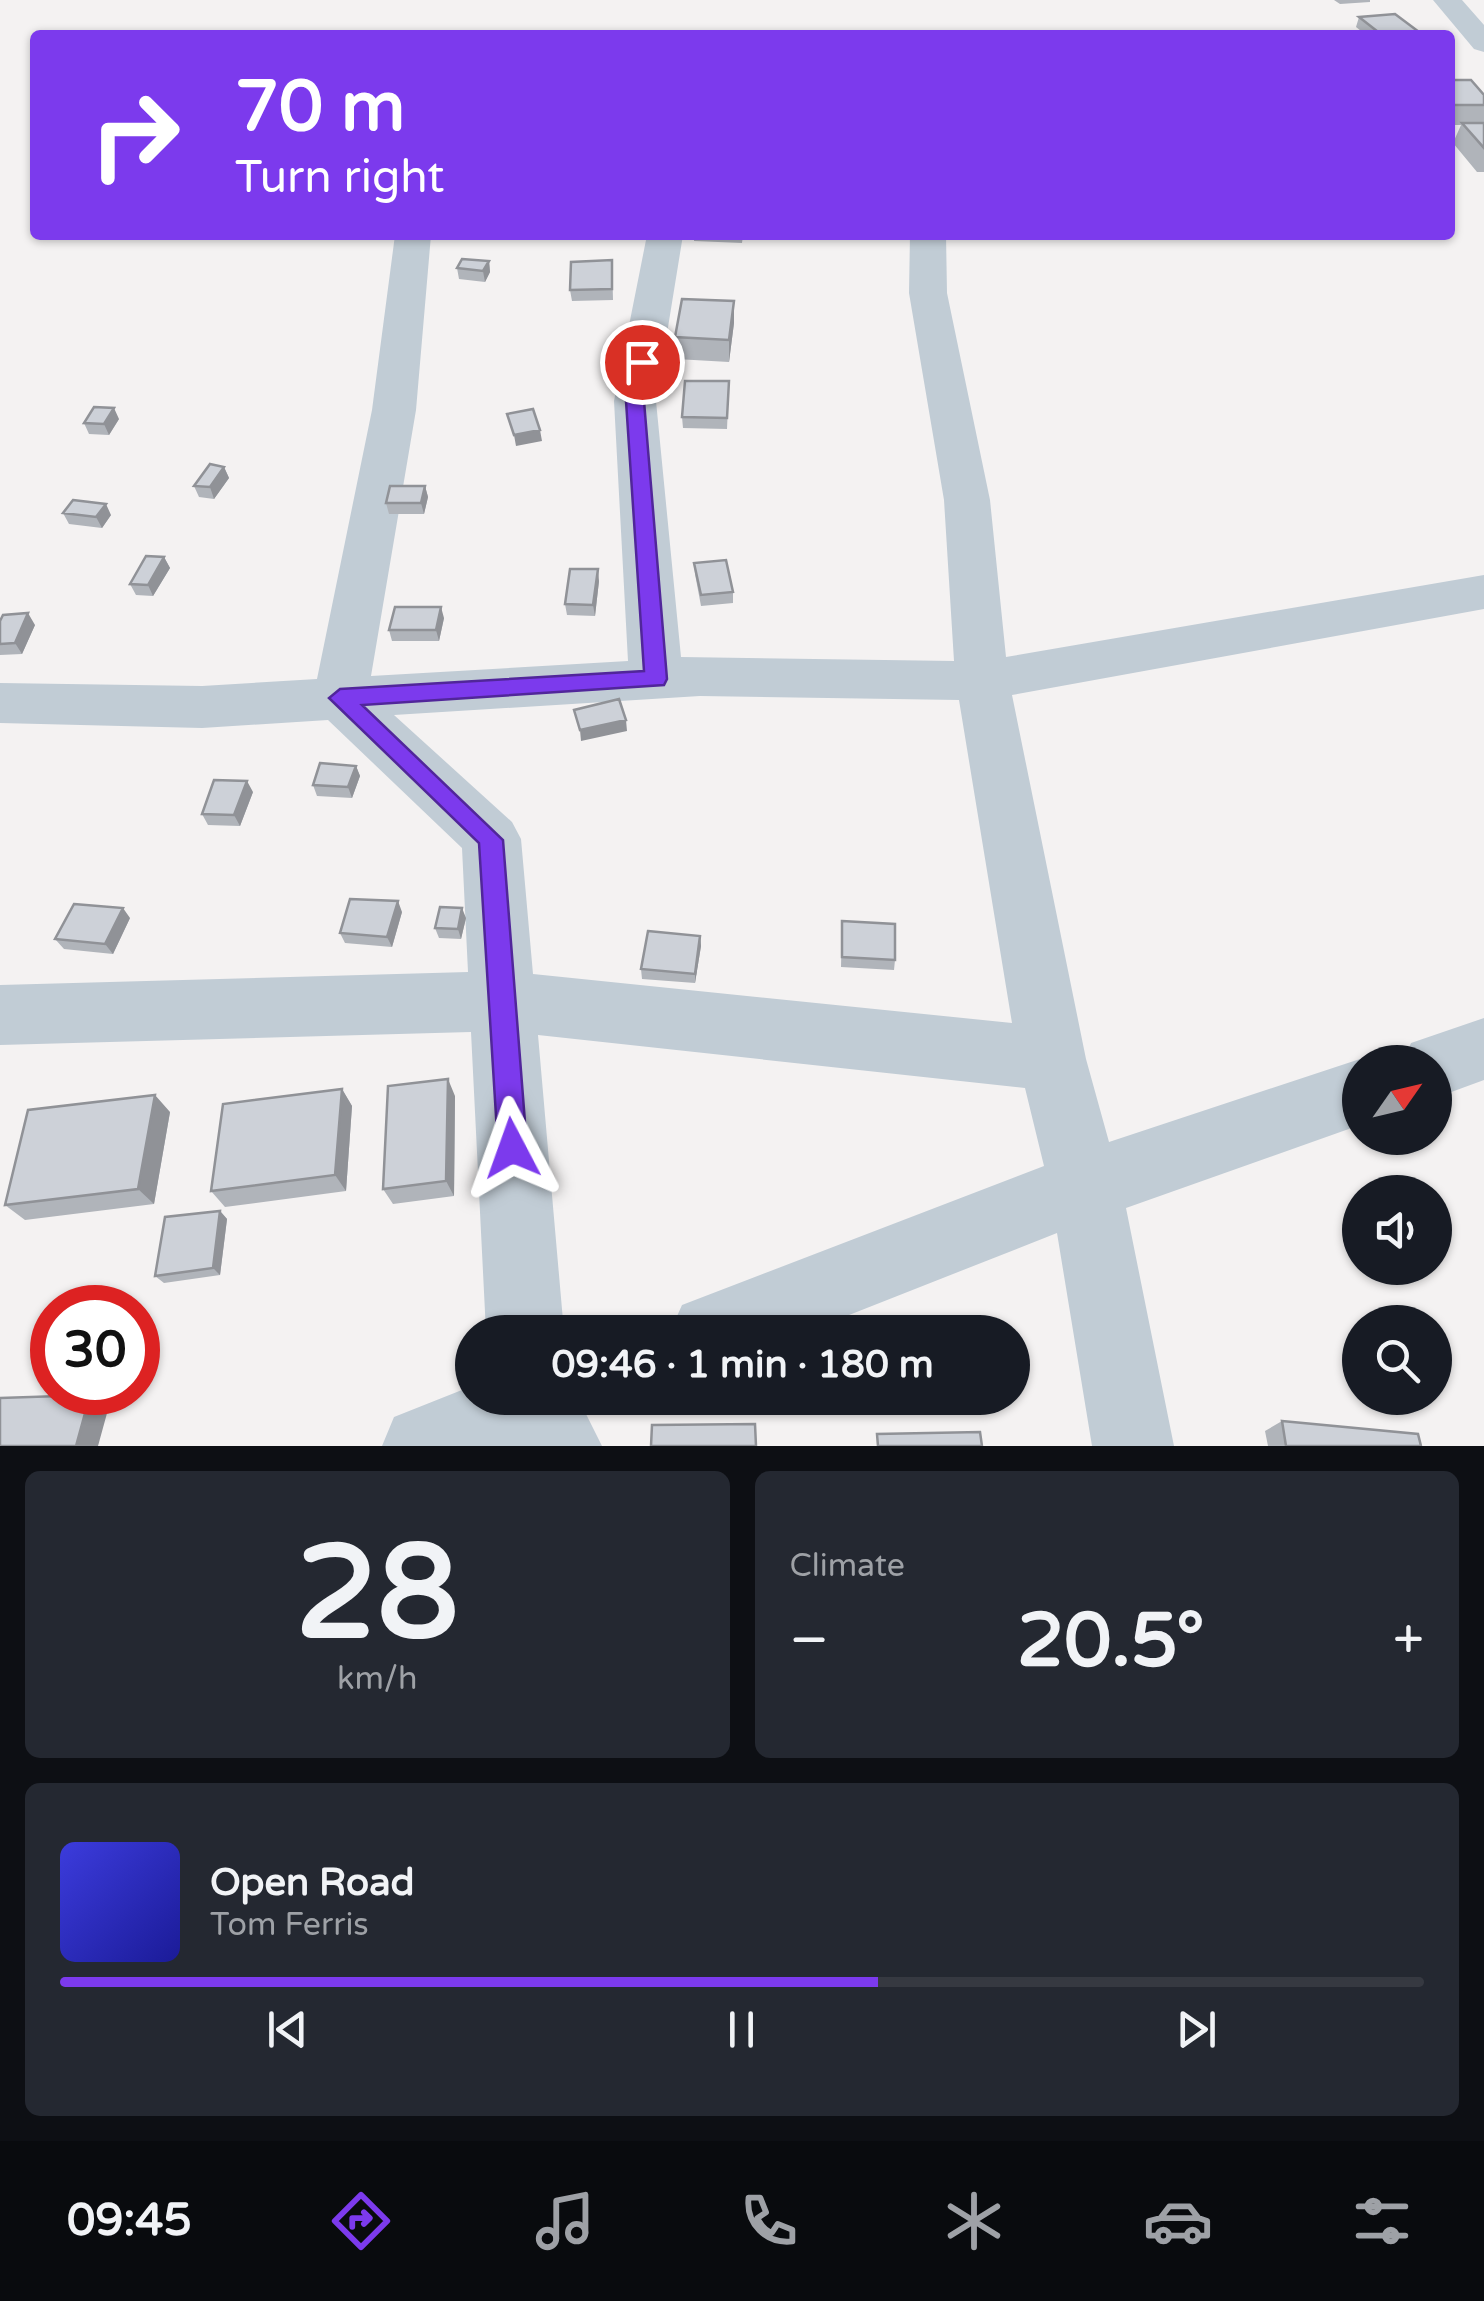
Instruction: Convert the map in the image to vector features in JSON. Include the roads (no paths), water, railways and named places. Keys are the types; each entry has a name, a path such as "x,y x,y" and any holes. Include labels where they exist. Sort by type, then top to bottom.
{"street":[{"path":"1447,0 1484,42"},
{"path":"340,698 394,410 412,240"},
{"path":"656,679 635,401 664,240"},
{"path":"928,240 928,293 966,500 982,680 1052,1059 1086,1186 1133,1446"},
{"path":"0,704 202,706 656,679 982,680 1484,592"},
{"path":"340,698 491,840 531,1315"},
{"path":"0,1015 502,1001 1052,1059"},
{"path":"1452,1060 1484,1049"},
{"path":"754,1315 1086,1186 1342,1098"},
{"path":"423,1446 493,1415"}]}
